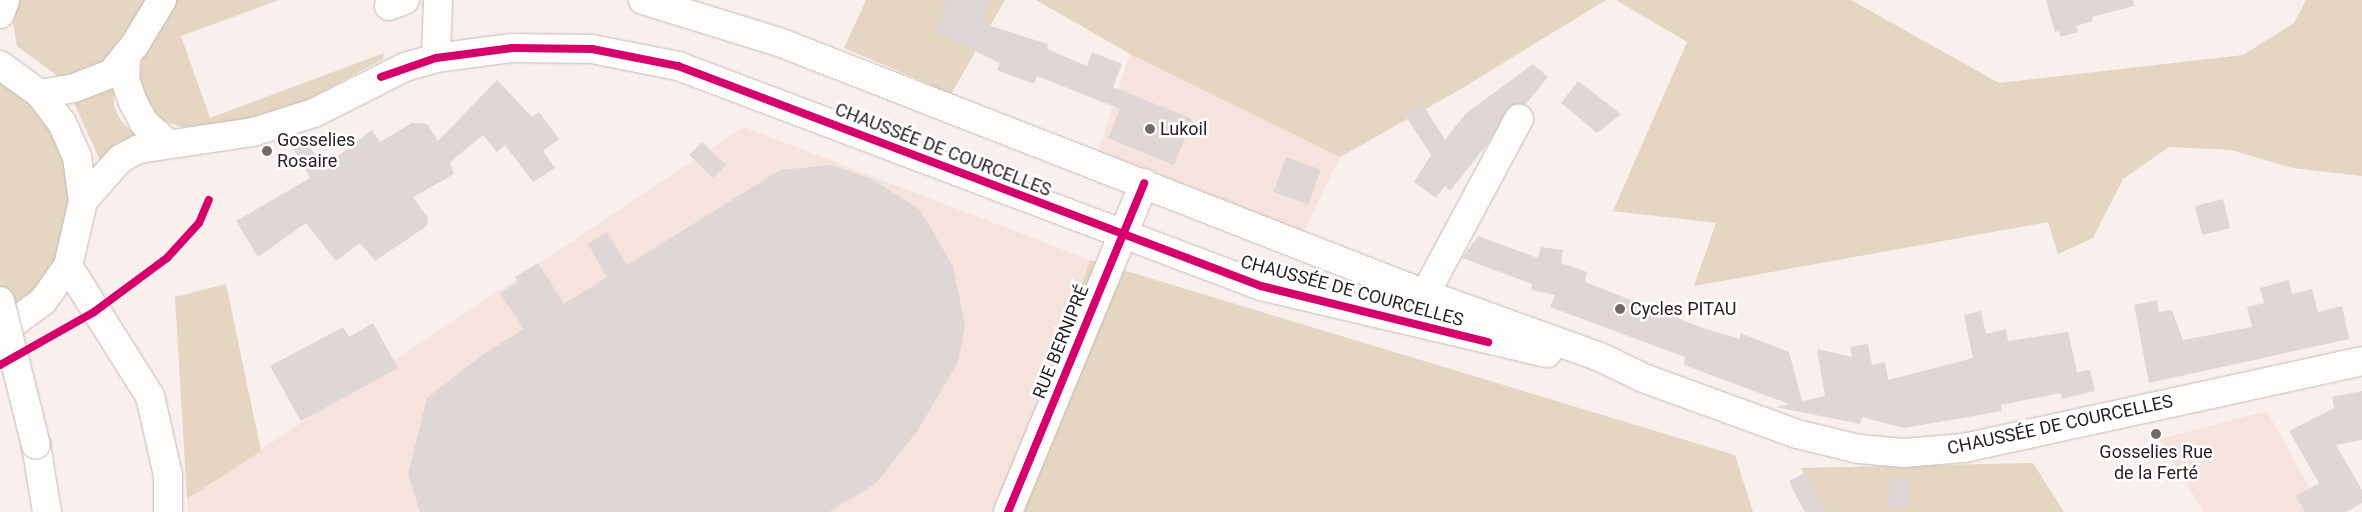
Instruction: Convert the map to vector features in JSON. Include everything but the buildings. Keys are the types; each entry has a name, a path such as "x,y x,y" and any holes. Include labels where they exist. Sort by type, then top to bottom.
{"main road":[{"path":"0,14 5,0"},
{"path":"40,94 74,88 111,74 126,55 162,0"},
{"path":"436,58 438,0"},
{"name":"CHAUSSÉE DE COURCELLES","path":"643,0 779,42 1425,294 1600,357 1646,380"},
{"name":"CHAUSSÉE DE COURCELLES","path":"83,201 120,159 166,142 253,132 314,113 381,77 436,58 512,48 592,49 678,66 1261,286 1646,380 1796,434 1859,449 1904,453 1964,448 2362,361"},
{"path":"126,55 125,79 133,102 144,123 166,142"},
{"path":"0,65 40,94 62,123 76,157 83,201 68,266 43,301 0,333"},
{"name":"CHAUSSÉE DE COURCELLES","path":"1425,294 1519,119"},
{"name":"RUE BERNIPRÉ","path":"1008,512 1120,234 1144,183"},
{"path":"68,266 150,396 168,474 168,512"},
{"path":"1406,322 1425,294"},
{"path":"0,301 36,445 47,512"}],"shaded area":[{"path":"15,0 149,0 110,59 95,70 59,77 17,46 11,11"},
{"path":"176,0 279,0 181,36 210,118 384,53 383,59 298,105 252,120 182,127 161,120 139,86 143,48"},
{"path":"866,0 1005,0 949,98 929,84 844,48"},
{"path":"1036,0 1606,0 1461,89 1340,157 1130,54"},
{"path":"1616,0 1851,0 1999,83 2243,55 2294,23 2306,0 2362,0 2362,176 2292,168 2231,150 2169,147 2123,179 2093,238 2058,254 2048,222 1694,286 1716,223 1613,211 1687,42"},
{"path":"1130,54 1340,157 1300,239 1094,164"},
{"path":"0,65 77,157 68,266 0,333"},
{"path":"114,84 114,107 121,121 137,136 117,143 100,160 73,101 93,96"},
{"path":"744,127 1090,260 1004,512 188,512 187,499"},
{"path":"1090,260 1735,455 1753,512 1001,512"},
{"path":"226,284 261,451 187,499 175,297"},
{"path":"2267,411 2323,512 2204,512 2159,439"},
{"path":"2033,463 2064,512 1824,512 1801,468"}],"cycle path":[{"path":"381,77 436,58 512,48 592,49 678,66 1261,286 1488,342"},
{"path":"1008,512 1144,183"},
{"path":"0,365 94,312 167,258 199,223 209,200"}],"place":[{"name":"Lukoil","path":"1150,129"},
{"name":"Gosselies Rosaire","path":"267,151"},
{"name":"Cycles PITAU","path":"1620,309"},
{"name":"Gosselies Rue de la Ferté","path":"2156,434"}]}
